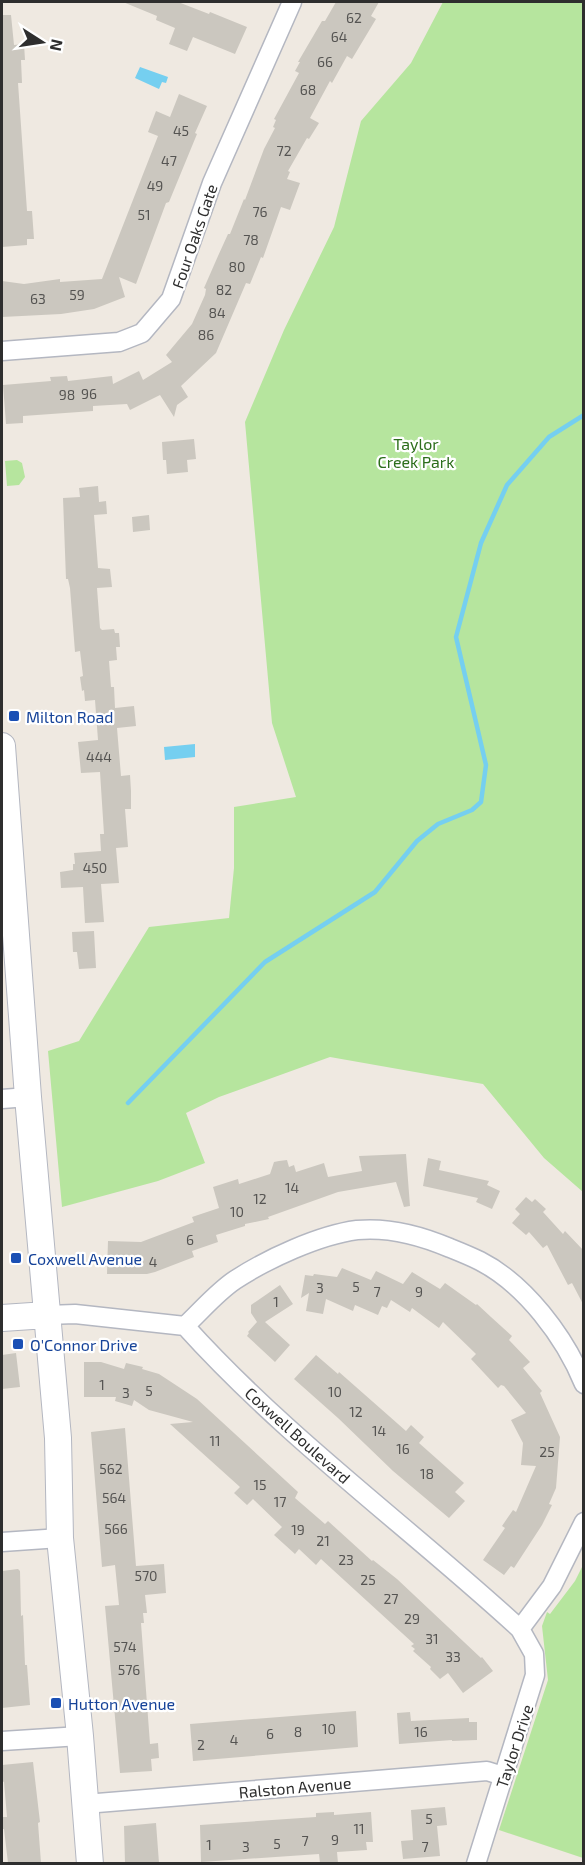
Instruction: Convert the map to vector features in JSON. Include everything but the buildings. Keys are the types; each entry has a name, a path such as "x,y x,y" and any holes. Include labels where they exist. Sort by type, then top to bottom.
{"main road":[{"path":"2,761 58,1438 60,1538 90,1863"},
{"path":"2,1318 47,1315"}],"street":[{"name":"Four Oaks Gate","path":"2,351 119,342 142,333 171,299 212,183 292,2"},
{"path":"2,1099 28,1096"},
{"path":"47,1315 75,1314 184,1326 233,1281 278,1256 323,1239 357,1230 399,1232 429,1239 481,1262 516,1287 542,1314 571,1356 584,1384"},
{"name":"Coxwell Boulevard","path":"184,1326 221,1366 345,1479 520,1629"},
{"path":"520,1629 552,1586 584,1522"},
{"path":"2,1542 60,1538"},
{"name":"Taylor Drive","path":"476,1863 536,1675 534,1654 520,1629"},
{"path":"2,1741 80,1736"},
{"name":"Ralston Avenue","path":"85,1804 487,1771 503,1776"}],"green space":[{"name":"Taylor Creek Park","path":"443,2 583,2 583,1192 544,1158 483,1084 330,1057 219,1097 186,1113 205,1163 158,1181 62,1207 48,1051 79,1041 149,927 229,918 234,868 234,807 296,797 272,723 245,422 284,330 334,227 361,121 411,63"},
{"path":"17,460 22,463 25,477 19,485 7,486 5,461"},
{"path":"583,1565 583,1858 499,1830 548,1680 542,1626 547,1612 550,1614 575,1581"}],"water":[{"path":"140,67 168,77 166,83 162,82 159,89 135,78"},
{"path":"195,744 195,757 165,760 164,747"}],"waterway":[{"path":"128,1103 265,962 375,892 417,841 438,824 472,810 481,802 486,765 456,637 481,543 507,485 549,437 584,415"}],"place":[{"name":"Milton Road","path":"14,716"},
{"name":"Coxwell Avenue","path":"16,1258"},
{"name":"O'Connor Drive","path":"18,1344"},
{"name":"Hutton Avenue","path":"56,1703"}]}
